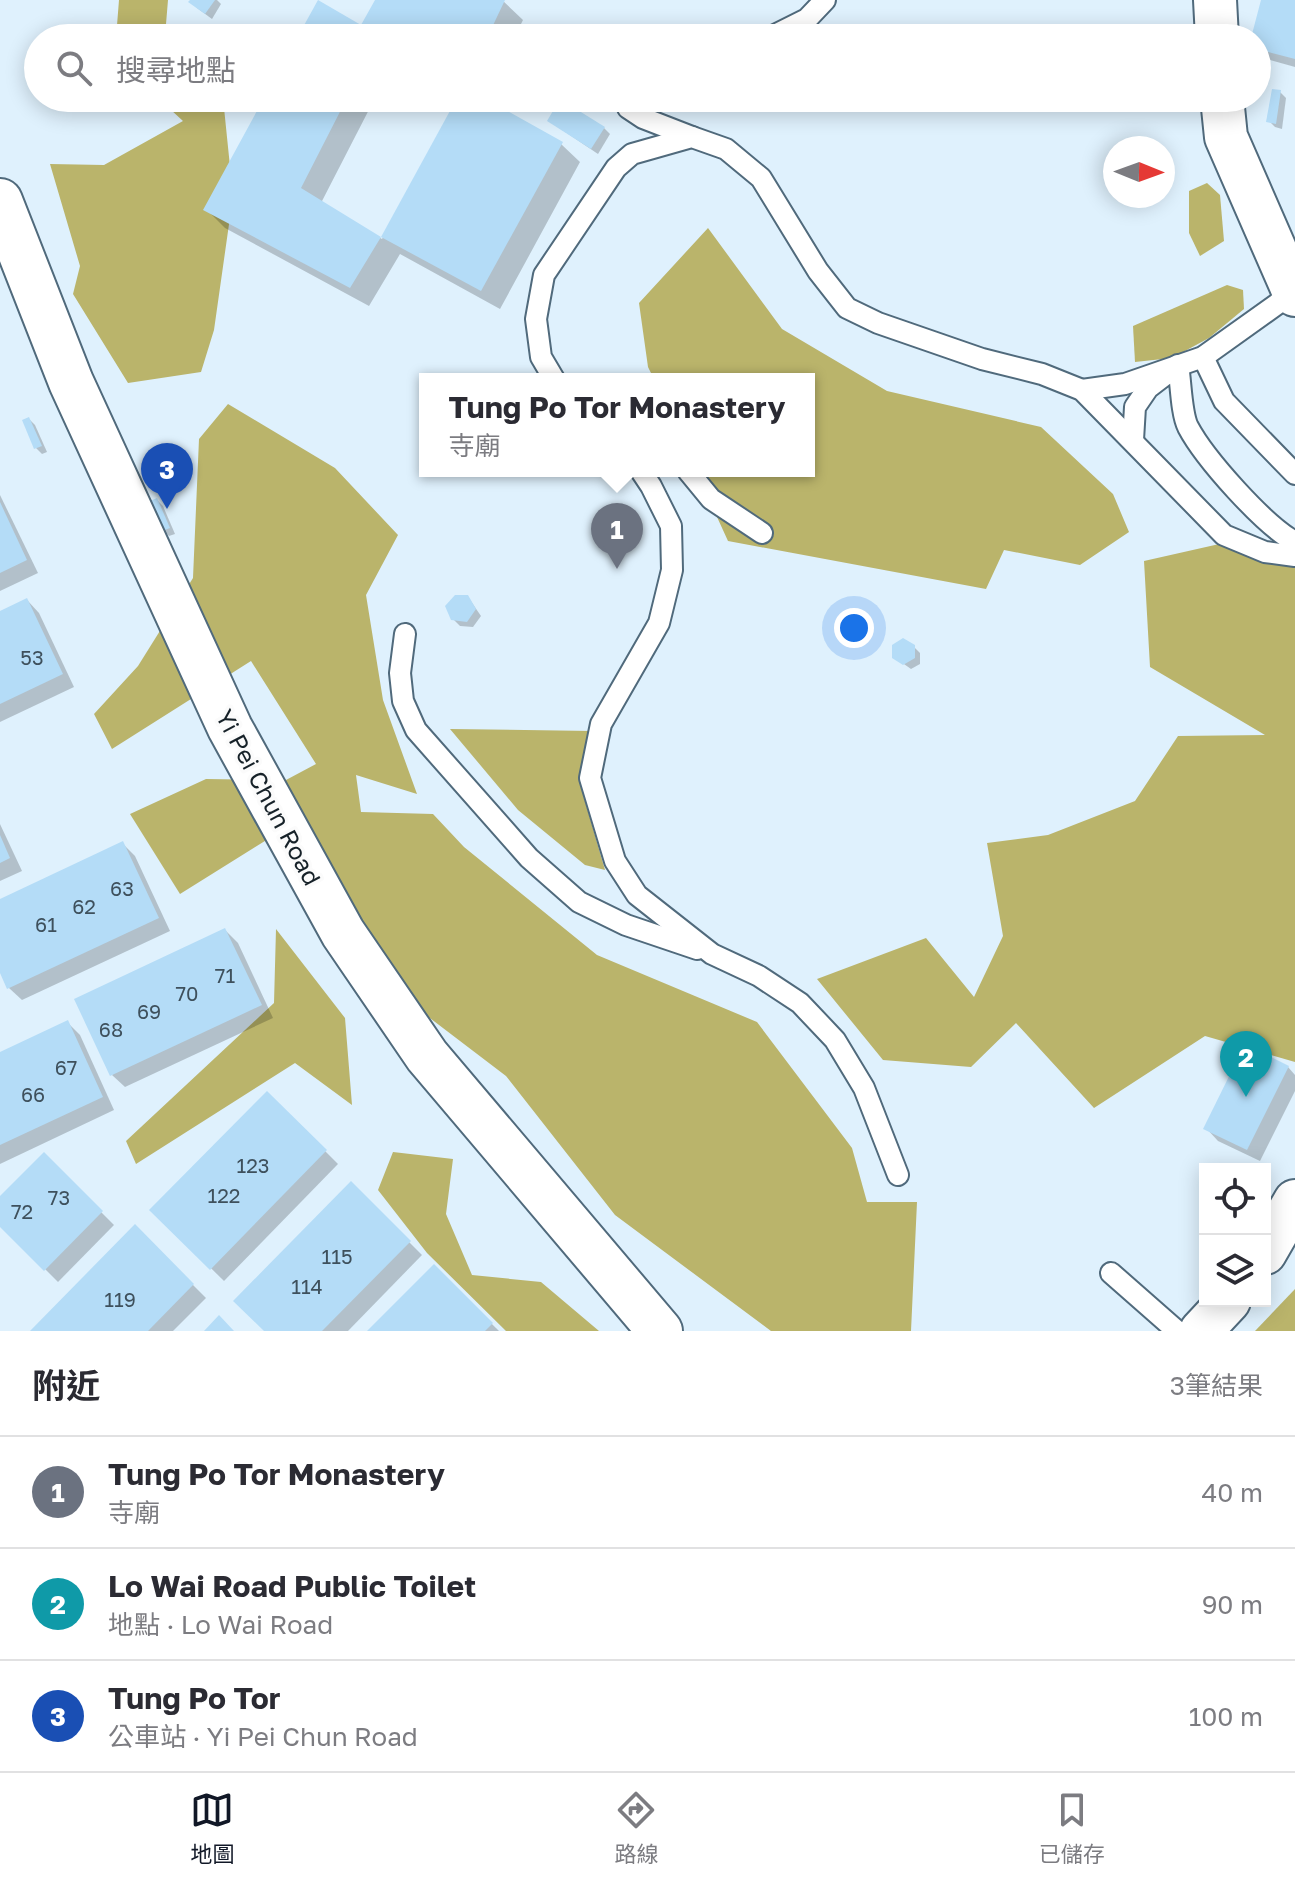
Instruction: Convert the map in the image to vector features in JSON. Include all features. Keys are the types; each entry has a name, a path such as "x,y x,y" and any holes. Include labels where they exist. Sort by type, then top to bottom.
{"street":[{"path":"1215,0 1216,24"},
{"path":"1223,112 1226,137 1294,293"},
{"name":"Yi Pei Chun Road","path":"0,201 71,382 230,728 343,933 427,1056 658,1329"},
{"path":"1271,1243 1295,1201"},
{"path":"1201,1331 1223,1307"}],"lane":[{"path":"797,24 807,19 825,0"},
{"path":"634,112 726,149 761,178 818,271 847,308 926,340 982,359 1042,374 1082,390 1224,535 1265,552 1295,556"},
{"path":"550,373 541,357 536,319 544,275 616,168 632,154 692,137"},
{"path":"1082,390 1125,384 1203,357 1294,293"},
{"path":"1203,357 1224,401 1295,474"},
{"path":"1133,440 1135,407 1148,388 1178,365"},
{"path":"1178,365 1187,425 1219,470 1266,519 1295,542"},
{"path":"645,477 671,526 672,570 659,623 601,724 590,778 615,861 637,895 712,954"},
{"path":"693,477 711,499 762,533"},
{"path":"405,634 400,673 403,701 416,730 529,858 579,902 626,925 712,954 759,976 800,1003 835,1040 864,1088 898,1175"},
{"path":"1111,1273 1177,1331"}],"shaded area":[{"path":"119,0 168,0 166,24 117,24"},
{"path":"173,112 224,112 233,196 214,330 201,372 128,383 73,294 80,266 50,164 104,165 183,121"},
{"path":"1207,183 1220,195 1224,241 1200,256 1189,233 1189,191"},
{"path":"708,228 782,329 887,391 1041,427 1113,494 1129,532 1080,565 1004,550 986,589 728,541 699,477 815,477 815,373 651,373 639,303"},
{"path":"1227,285 1243,290 1244,309 1209,338 1172,358 1135,362 1133,326"},
{"path":"228,404 335,468 398,535 366,595 383,700 417,794 356,775 361,812 433,814 464,847 597,955 757,1022 852,1148 867,1202 917,1202 911,1331 771,1331 615,1215 506,1076 418,1009 289,826 180,894 130,814 206,779 286,780 316,764 251,661 112,749 94,714 138,666 193,578 199,439"},
{"path":"1237,540 1295,562 1295,1062 1205,1036 1094,1108 1016,1023 971,1067 883,1060 817,979 926,938 974,997 1003,936 987,843 1048,835 1135,801 1178,736 1265,735 1150,667 1144,561"},
{"path":"450,729 592,731 580,784 605,870 585,865 518,810"},
{"path":"276,929 345,1018 352,1105 295,1063 136,1164 126,1141 274,1003"},
{"path":"393,1152 453,1159 446,1214 472,1275 541,1282 599,1331 506,1331 427,1253 378,1190"},
{"path":"1295,1289 1295,1331 1255,1331"}],"building":[{"path":"215,0 205,14 188,2"},
{"path":"318,0 359,24 305,24"},
{"path":"375,0 505,0 494,24 362,24"},
{"path":"1261,0 1295,0 1295,59 1271,53 1271,24 1255,24"},
{"path":"1272,89 1281,90 1276,124 1266,122 1268,112 1271,112"},
{"path":"256,112 340,112 301,188 381,237 350,288 203,210"},
{"path":"449,112 509,112 563,142 481,291 381,237"},
{"path":"552,112 581,112 605,127 591,149 547,121"},
{"path":"29,417 42,446 34,449 22,420"},
{"path":"157,498 170,528 162,531 150,501"},
{"path":"0,502 27,560 0,573"},
{"path":"455,595 468,595 476,609 467,622 451,620 445,606"},
{"path":"27,598 63,674 0,704 0,611"},
{"path":"903,638 915,645 915,658 903,665 892,658 892,645"},
{"path":"0,835 10,858 0,863"},
{"path":"123,841 159,918 7,989 0,973 0,899"},
{"path":"225,928 262,1005 110,1076 74,999"},
{"path":"68,1020 103,1097 0,1145 0,1052"},
{"path":"1245,1044 1289,1066 1247,1150 1203,1129"},
{"path":"267,1091 327,1150 210,1270 149,1210"},
{"path":"44,1152 103,1211 44,1271 0,1227 0,1196"},
{"path":"351,1181 411,1241 322,1331 264,1331 233,1301"},
{"path":"135,1224 194,1284 148,1331 30,1331"},
{"path":"434,1264 493,1323 485,1331 367,1331"},
{"path":"219,1315 234,1331 204,1331"}],"place":[{"name":"Tung Po Tor","path":"167,509"},
{"name":"Tung Po Tor Monastery","path":"617,569"},
{"name":"Lo Wai Road Public Toilet","path":"1246,1097"}]}
